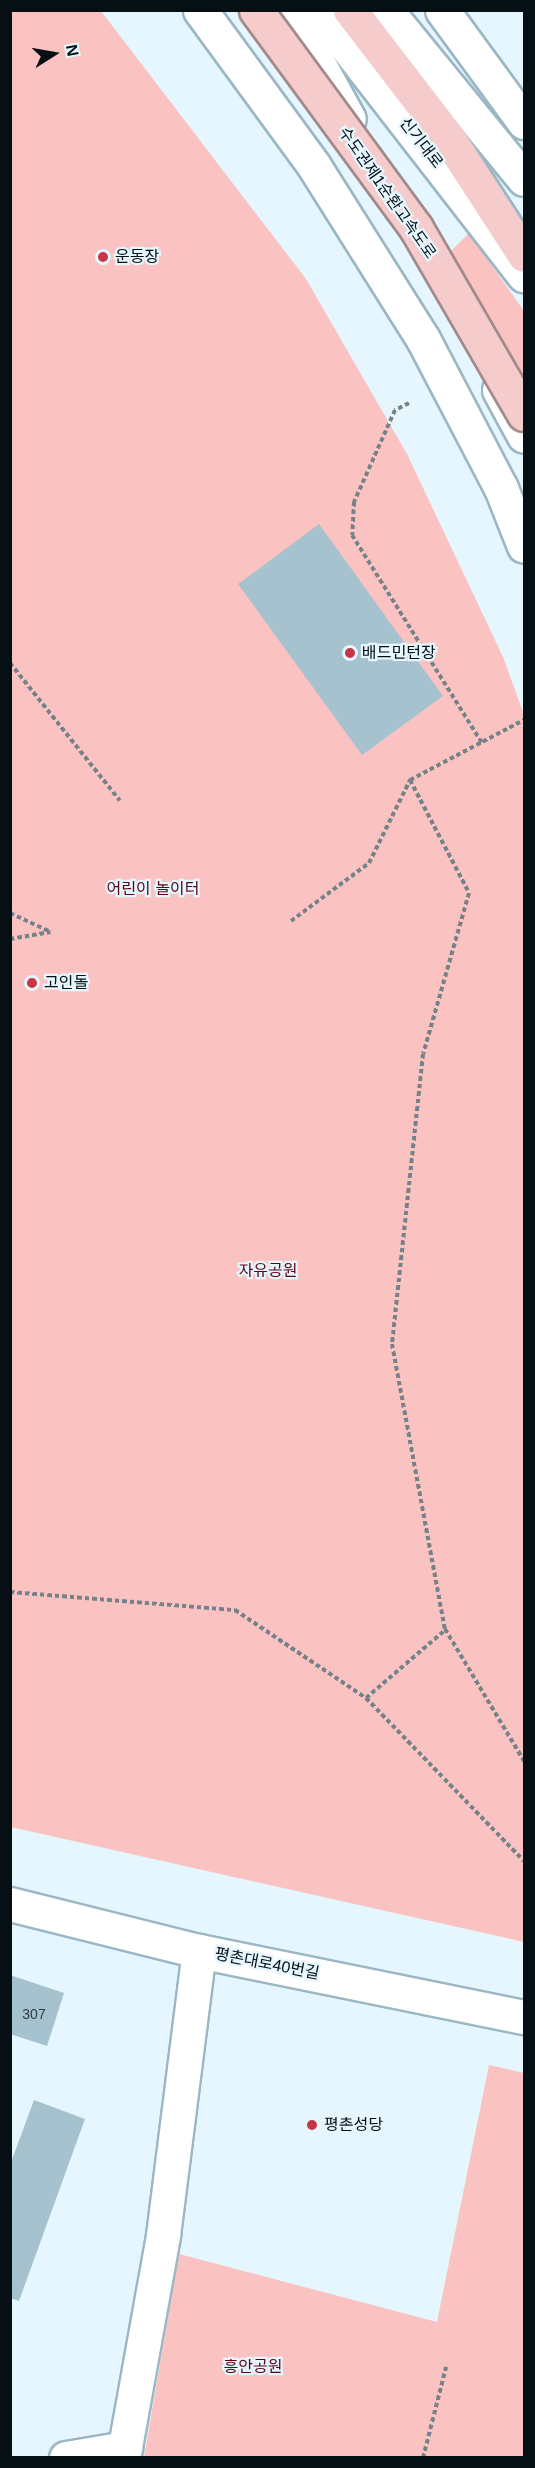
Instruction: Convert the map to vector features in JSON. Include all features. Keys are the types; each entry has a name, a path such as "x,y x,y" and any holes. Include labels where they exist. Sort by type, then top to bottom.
{"highway":[{"name":"수도권제1순환고속도로","path":"256,10 416,228 525,414"},
{"path":"350,10 449,139 525,255"}],"street":[{"path":"200,10 314,166 423,339 501,488 525,546"},
{"path":"289,10 525,436"},
{"name":"신기대로","path":"318,10 525,276"},
{"path":"386,10 525,179"},
{"path":"442,10 525,122"},
{"name":"평촌대로40번길","path":"10,1904 199,1951 525,2017"},
{"path":"66,2457 124,2453 163,2235 199,1951"}],"path":[{"path":"408,403 395,410 354,502 352,535 482,743"},
{"path":"10,663 120,801"},
{"path":"291,921 369,863 410,780 525,720"},
{"path":"410,780 469,893 423,1053 392,1344 445,1629 525,1761"},
{"path":"10,913 51,932 10,939"},
{"path":"10,1592 235,1610 366,1698 525,1861"},
{"path":"366,1698 445,1629"},
{"path":"423,2457 446,2367"}],"green space":[{"name":"자유공원","path":"11,11 101,11 306,279 407,454 503,657 524,715 524,1942 11,1827"},
{"path":"469,233 524,311 524,389 447,255"},
{"name":"흥안공원","path":"489,2065 524,2073 524,2457 144,2457 179,2254 437,2322"}],"building":[{"name":"배드민턴장","path":"319,524 443,696 362,755 238,584"},
{"path":"10,1975 64,1993 47,2046 10,2034"},
{"path":"34,2100 85,2119 19,2301 10,2298 10,2165"}],"place":[{"name":"운동장","path":"103,257"},
{"name":"배드민턴장","path":"350,653"},
{"name":"고인돌","path":"32,983"},
{"name":"평촌성당","path":"312,2125"}],"park label":[{"name":"어린이 놀이터","path":"153,889"}]}
